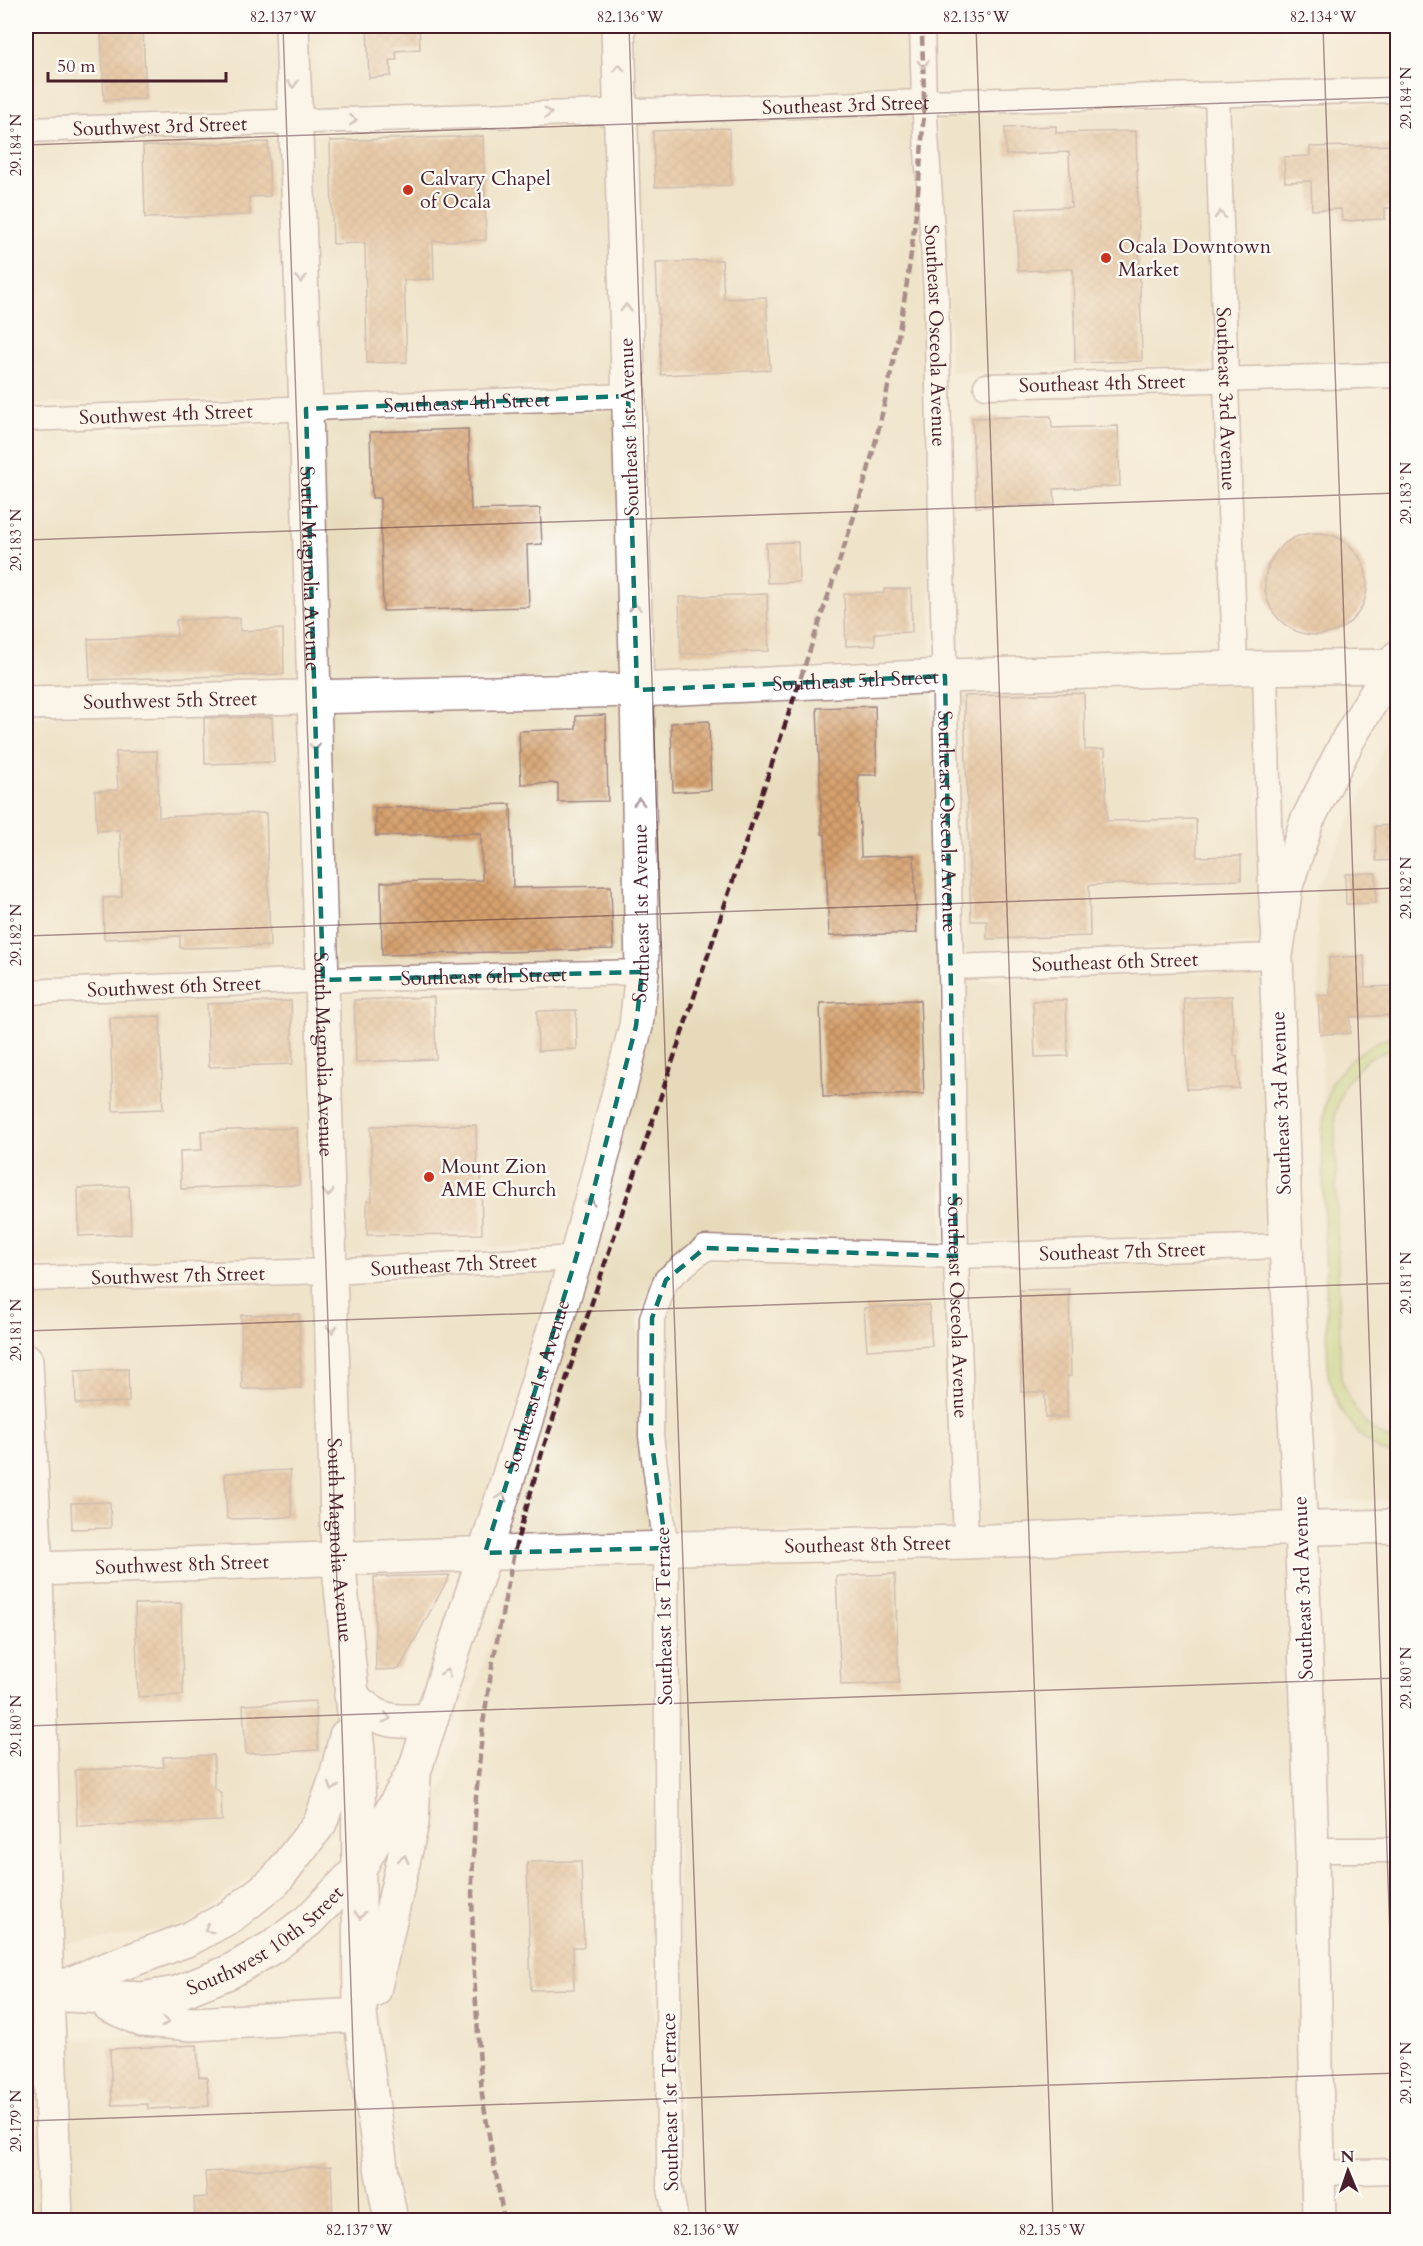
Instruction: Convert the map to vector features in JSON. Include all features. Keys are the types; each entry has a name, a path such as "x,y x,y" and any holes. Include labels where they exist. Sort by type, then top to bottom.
{"main road":[{"name":"South Magnolia Avenue","path":"292,26 306,409 338,1558 358,1751 360,2015 382,2173 391,2220"},
{"name":"Southeast 1st Avenue","path":"415,1769 485,1553 576,1258 636,1026 642,972 637,690 618,26"},
{"name":"Southeast 5th Street","path":"314,698 637,690 945,676 1396,663"},
{"name":"Southeast 3rd Avenue","path":"1319,2220 1312,1850 1301,1528 1286,1246 1276,956 1286,886 1307,821 1349,738 1396,663"},
{"name":"Southwest 5th Street","path":"26,703 314,698"},
{"path":"26,1360 36,1995 56,2220"},
{"name":"Southeast 8th Street","path":"338,1558 966,1542 1398,1526"},
{"name":"Southwest 8th Street","path":"31,1569 338,1558"},
{"path":"352,1702 382,1719 410,1722 430,1720"},
{"name":"Southwest 10th Street","path":"36,1995 189,1939 231,1916 275,1881 320,1823 335,1781 352,1702"},
{"name":"South Magnolia Avenue","path":"370,2082 374,1987 412,1823 415,1769"},
{"name":"Southwest 10th Street","path":"36,1995 141,1999 177,1993 229,1972 271,1948 308,1921 359,1869 415,1769"},
{"path":"91,1996 142,2020 193,2024 360,2015"}],"street":[{"name":"Southeast Osceola Avenue","path":"922,26 924,102 936,294 956,1256 966,1542"},
{"name":"Southeast 3rd Street","path":"294,122 1398,90"},
{"name":"Southeast 3rd Avenue","path":"1217,95 1225,378 1276,956"},
{"name":"Southwest 3rd Street","path":"26,130 294,122"},
{"name":"Southeast 4th Street","path":"986,386 1398,375"},
{"name":"Southeast 4th Street","path":"306,409 628,396"},
{"name":"Southwest 4th Street","path":"26,419 306,409"},
{"name":"Southeast 6th Street","path":"951,967 1276,956"},
{"name":"Southeast 6th Street","path":"323,981 642,972"},
{"name":"Southwest 6th Street","path":"26,992 323,981"},
{"name":"Southeast 7th Street","path":"956,1256 1286,1246"},
{"name":"Southeast 1st Terrace","path":"676,2220 669,2183 666,1548 651,1436 652,1318 666,1280 705,1248 956,1256"},
{"name":"Southeast 7th Street","path":"330,1271 576,1258"},
{"name":"Southwest 7th Street","path":"26,1279 330,1271"},
{"path":"1312,1850 1398,1850"},
{"path":"1317,2173 1398,2171"}],"highlighted area":[{"path":"628,396 637,690 945,676 956,1256 705,1248 666,1280 652,1318 651,1436 666,1548 485,1553 576,1258 636,1026 642,972 323,980 306,409"}],"shaded area":[{"path":"26,26 280,26 282,109 26,116"},
{"path":"304,26 606,26 608,97 306,108"},
{"path":"630,26 910,26 911,88 632,97"},
{"path":"1397,104 1397,361 1237,365 1229,108"},
{"path":"1205,109 1213,365 950,372 948,294 937,115"},
{"path":"912,116 924,295 932,663 649,676 633,124"},
{"path":"609,125 615,383 318,395 307,136"},
{"path":"283,137 294,396 26,405 26,143"},
{"path":"616,410 625,676 326,683 319,423"},
{"path":"294,424 301,684 26,689 26,433"},
{"path":"1254,682 1259,895 1263,943 963,953 957,690"},
{"path":"933,690 940,968 943,1242 757,1234 698,1236 658,1269 639,1318 639,1436 652,1535 503,1539 647,1031 650,703"},
{"path":"625,704 630,959 335,967 326,711"},
{"path":"302,712 310,967 30,978 26,717"},
{"path":"1397,720 1397,1500 1335,1501 1316,889"},
{"path":"1264,970 1274,1233 968,1242 964,981"},
{"path":"628,987 624,1023 566,1244 342,1256 335,994"},
{"path":"311,995 318,1257 34,1265 30,1006"},
{"path":"1275,1260 1288,1515 977,1528 968,1269"},
{"path":"709,1262 944,1269 953,1529 676,1534 663,1435 664,1321 675,1289"},
{"path":"558,1273 477,1540 350,1544 343,1284"},
{"path":"318,1284 326,1545 47,1555 35,1292"},
{"path":"1290,1542 1307,2220 688,2220 681,2181 678,1562"},
{"path":"654,1562 653,1867 657,2183 664,2220 403,2220 382,2081 387,1989 411,1883 514,1569"},
{"path":"327,1573 339,1690 334,1696 339,1701 340,1708 321,1784 276,1856 186,1926 58,1945 48,1582"},
{"path":"26,1647 33,1949 26,1950"},
{"path":"349,2029 379,2220 68,2220 61,2040"},
{"path":"26,2041 36,2041 43,2220 26,2220"}],"green space":[{"path":"1397,1036 1397,1047 1367,1059 1345,1084 1335,1114 1335,1140 1341,1379 1350,1400 1368,1426 1386,1438 1397,1442 1397,1455 1380,1451 1359,1434 1340,1408 1328,1376 1322,1133 1325,1107 1332,1081 1353,1058 1376,1042"}],"building":[{"path":"419,26 420,49 396,51 397,60 390,60 391,76 369,78 367,29"},
{"path":"143,29 146,99 104,100 101,30"},
{"name":"Ocala Downtown Market","path":"1056,126 1056,133 1136,131 1142,361 1075,363 1073,269 1018,271 1016,209 1071,207 1069,152 1006,155 1005,128"},
{"path":"729,128 731,185 655,187 653,131"},
{"name":"Calvary Chapel of Ocala","path":"483,136 486,240 433,241 434,279 404,280 407,362 367,363 365,243 333,244 330,141"},
{"path":"268,142 270,196 249,197 250,215 145,218 143,146"},
{"path":"1398,145 1398,208 1385,208 1385,219 1342,221 1341,209 1312,210 1311,181 1285,182 1284,157 1310,156 1310,147"},
{"path":"722,260 724,299 766,297 770,370 661,375 656,263"},
{"path":"1051,416 1052,428 1118,426 1120,486 1054,489 1055,504 976,507 972,418"},
{"path":"468,429 471,510 540,508 542,544 527,545 529,607 383,611 380,498 372,498 370,432"},
{"path":"1316,533 1336,537 1352,548 1363,564 1367,584 1363,604 1352,620 1336,631 1316,635 1296,631 1280,620 1269,604 1265,584 1269,564 1280,548 1296,537"},
{"path":"798,542 799,582 767,583 766,543"},
{"path":"884,589 911,589 912,632 875,633 875,645 846,646 844,594 884,593"},
{"path":"767,594 769,651 681,654 679,597"},
{"path":"240,618 240,631 283,629 284,674 90,680 88,639 177,636 176,620"},
{"path":"1084,693 1085,750 1105,749 1107,821 1196,819 1197,857 1241,856 1241,880 1089,885 1090,936 987,939 987,921 971,921 964,696"},
{"path":"875,706 877,775 858,775 861,857 914,855 917,933 829,936 817,708"},
{"path":"606,715 608,801 558,802 558,783 521,784 519,731 576,729 576,716"},
{"path":"272,717 274,762 205,764 204,718"},
{"path":"709,721 711,790 673,792 671,723"},
{"path":"157,751 159,817 266,813 270,946 180,948 180,936 104,939 103,898 122,897 120,830 97,831 95,791 118,790 116,752"},
{"path":"511,804 513,888 611,886 613,949 382,955 381,882 482,880 481,833 376,836 375,808"},
{"path":"1398,825 1398,860 1376,861 1375,826"},
{"path":"1376,873 1376,903 1346,904 1345,874"},
{"path":"1364,956 1365,987 1398,986 1398,1015 1350,1017 1350,1033 1320,1034 1318,996 1330,995 1329,958"},
{"path":"1232,996 1234,1056 1237,1056 1239,1088 1187,1089 1184,998"},
{"path":"434,997 436,1059 356,1062 354,1000"},
{"path":"920,1000 924,1094 823,1097 820,1003"},
{"path":"1066,1000 1068,1056 1035,1057 1033,1001"},
{"path":"291,1001 293,1064 209,1067 207,1004"},
{"path":"576,1010 577,1049 538,1051 537,1011"},
{"path":"160,1016 163,1109 113,1111 110,1018"},
{"name":"Mount Zion AME Church","path":"476,1125 477,1170 481,1170 482,1234 367,1235 367,1201 372,1201 371,1126"},
{"path":"297,1128 299,1185 181,1189 180,1151 202,1150 201,1131"},
{"path":"129,1186 131,1234 79,1236 78,1188"},
{"path":"1069,1289 1071,1376 1067,1376 1067,1417 1045,1417 1045,1392 1021,1392 1020,1290"},
{"path":"929,1305 932,1346 867,1350 864,1308"},
{"path":"299,1314 301,1388 242,1389 241,1315"},
{"path":"128,1369 129,1402 76,1404 75,1371"},
{"path":"290,1470 292,1517 227,1519 225,1473"},
{"path":"110,1502 111,1528 72,1529 71,1503"},
{"path":"895,1574 899,1683 841,1685 836,1576"},
{"path":"450,1575 399,1669 376,1670 374,1577"},
{"path":"181,1603 183,1695 138,1697 135,1604"},
{"path":"315,1701 318,1750 246,1754 243,1705"},
{"path":"214,1755 214,1787 221,1793 222,1821 77,1826 75,1770 164,1767 163,1757"},
{"path":"581,1861 584,1947 573,1947 574,1989 531,1990 527,1862"},
{"path":"197,2045 199,2077 207,2077 209,2106 148,2109 148,2104 112,2105 110,2049"},
{"path":"331,2166 333,2220 195,2220 194,2198 207,2197 205,2172"}],"railway":[{"path":"504,2220 482,2095 473,1959 472,1882 476,1797 483,1724 492,1667 514,1552 543,1449 869,467 899,332 913,241 924,103 922,26"}],"place":[{"name":"Calvary Chapel of Ocala","path":"408,190"},
{"name":"Ocala Downtown Market","path":"1106,258"},
{"name":"Mount Zion AME Church","path":"429,1177"}]}
